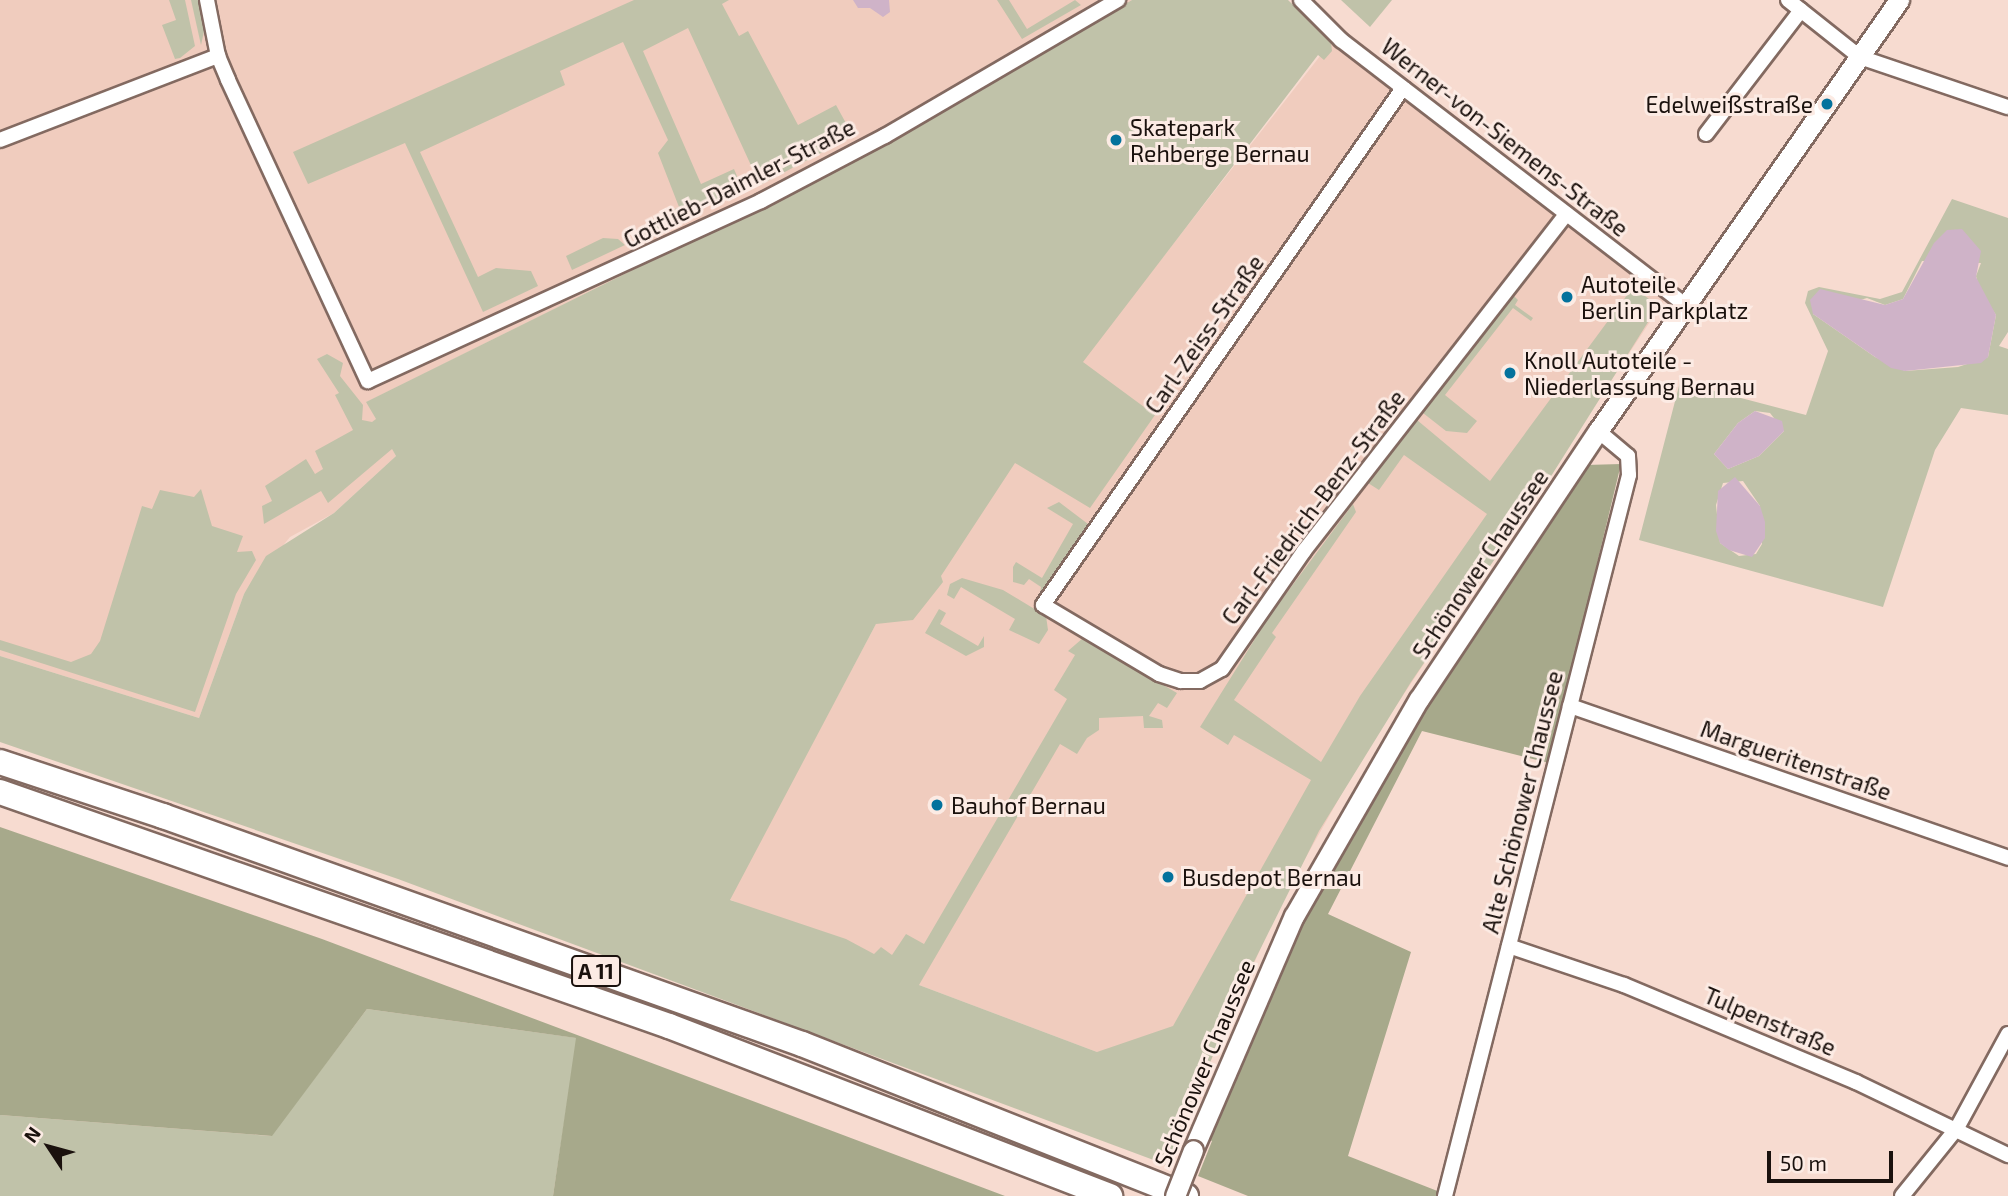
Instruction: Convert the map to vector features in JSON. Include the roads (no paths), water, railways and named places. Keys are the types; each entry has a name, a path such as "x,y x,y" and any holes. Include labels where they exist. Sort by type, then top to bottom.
{"highway":[{"name":"A 11","path":"0,762 163,816 802,1044 1186,1196"},
{"name":"A 11","path":"0,792 669,1026 1110,1196"}],"main road":[{"name":"Schönower Chaussee","path":"1175,1196 1266,975 1322,862 1419,699 1598,431 1899,0"}],"street":[{"path":"0,140 218,56 207,0"},
{"name":"Gottlieb-Daimler-Straße","path":"218,56 368,381 761,201 885,136 1118,0"},
{"name":"Werner-von-Siemens-Straße","path":"1301,0 1341,40 1685,305"},
{"path":"1788,0 1860,57 2008,107"},
{"path":"1706,134 1801,10"},
{"name":"Carl-Zeiss-Straße","path":"1043,605 1403,89"},
{"name":"Carl-Friedrich-Benz-Straße","path":"1043,605 1170,678 1200,681 1222,668 1304,551 1566,214"},
{"name":"Alte Schönower Chaussee","path":"1445,1196 1629,475 1628,456 1598,431"},
{"name":"Margueritenstraße","path":"1570,706 2008,858"},
{"name":"Tulpenstraße","path":"1509,946 1624,985 1957,1128 2008,1155"},
{"path":"1902,1196 1957,1128 2008,1034"}],"place":[{"name":"Edelweißstraße","path":"1827,104"},
{"name":"Skatepark Rehberge Bernau","path":"1116,140"},
{"name":"Autoteile Berlin Parkplatz","path":"1567,297"},
{"name":"Knoll Autoteile - Niederlassung Bernau","path":"1510,373"},
{"name":"Bauhof Bernau","path":"937,805"},
{"name":"Busdepot Bernau","path":"1168,877"}]}
